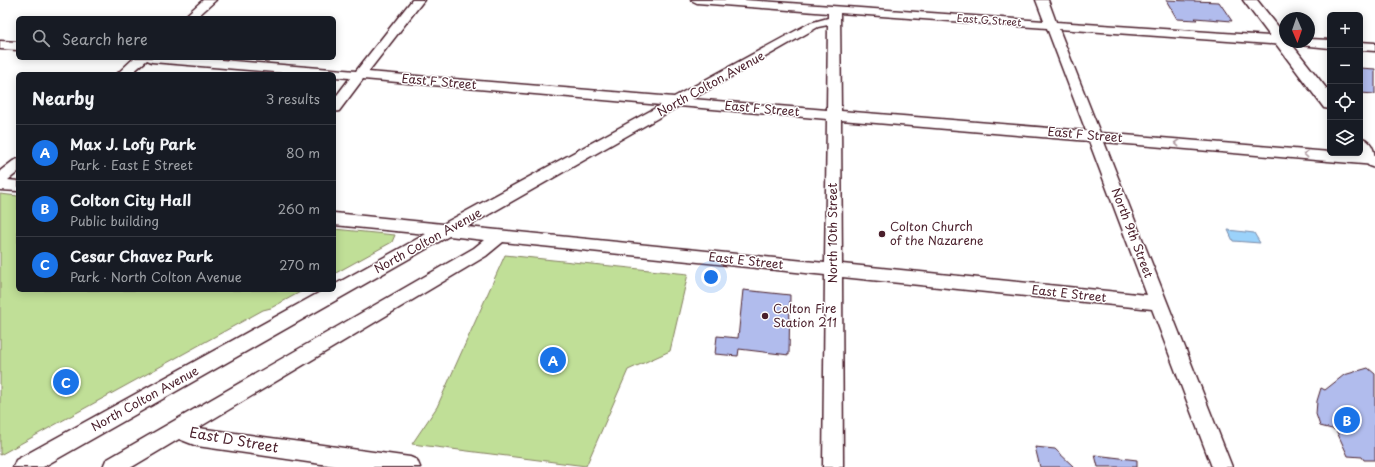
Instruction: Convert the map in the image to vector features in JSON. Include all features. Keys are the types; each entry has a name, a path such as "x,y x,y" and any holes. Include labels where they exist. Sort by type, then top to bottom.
{"main road":[{"path":"1250,0 1279,35"},
{"path":"1289,48 1327,100"},
{"path":"1363,147 1374,160"}],"street":[{"path":"191,16 210,0"},
{"path":"336,105 418,0"},
{"name":"East G Street","path":"697,0 1279,40"},
{"name":"North 9th Street","path":"1042,0 1222,467"},
{"name":"North Colton Avenue","path":"336,292 678,102 814,25 834,10"},
{"name":"North 10th Street","path":"833,467 834,10"},
{"path":"1315,43 1327,44"},
{"path":"0,45 16,46"},
{"path":"1363,46 1375,47"},
{"path":"125,72 140,60"},
{"name":"East F Street","path":"176,60 322,72"},
{"name":"East F Street","path":"336,73 1374,160"},
{"path":"0,179 16,166"},
{"path":"0,184 16,186"},
{"name":"East E Street","path":"336,219 1159,303"},
{"path":"113,467 480,252 500,236"},
{"name":"North Colton Avenue","path":"23,467 335,292"},
{"name":"East D Street","path":"176,429 197,437 410,467"}],"green space":[{"path":"0,194 16,196 16,292 300,292 271,308 263,310 0,455"},
{"path":"336,229 395,235 392,242 336,273"},
{"path":"505,255 688,274 670,351 628,370 586,466 412,444 437,407"}],"water":[{"path":"1228,230 1254,233 1260,243 1233,241"}],"building":[{"path":"1166,0 1219,2 1232,21 1195,18 1197,20 1177,19"},
{"path":"1363,68 1375,69 1375,94 1363,93"},
{"name":"Colton Fire Station 211","path":"743,290 790,295 789,355 739,349 738,356 715,354 717,336 738,338"},
{"path":"1368,368 1375,374 1375,460 1364,460 1362,457 1348,456 1336,430 1320,426 1316,414 1317,401 1321,388 1325,390 1344,375"},
{"path":"1035,447 1055,449 1074,467 1040,467"},
{"path":"1095,455 1137,460 1137,467 1098,467"}],"place":[{"name":"Colton Church of the Nazarene","path":"882,234"},
{"name":"Colton Fire Station 211","path":"765,316"},
{"name":"Max J. Lofy Park","path":"553,360"},
{"name":"Cesar Chavez Park","path":"66,382"},
{"name":"Colton City Hall","path":"1347,420"}]}
